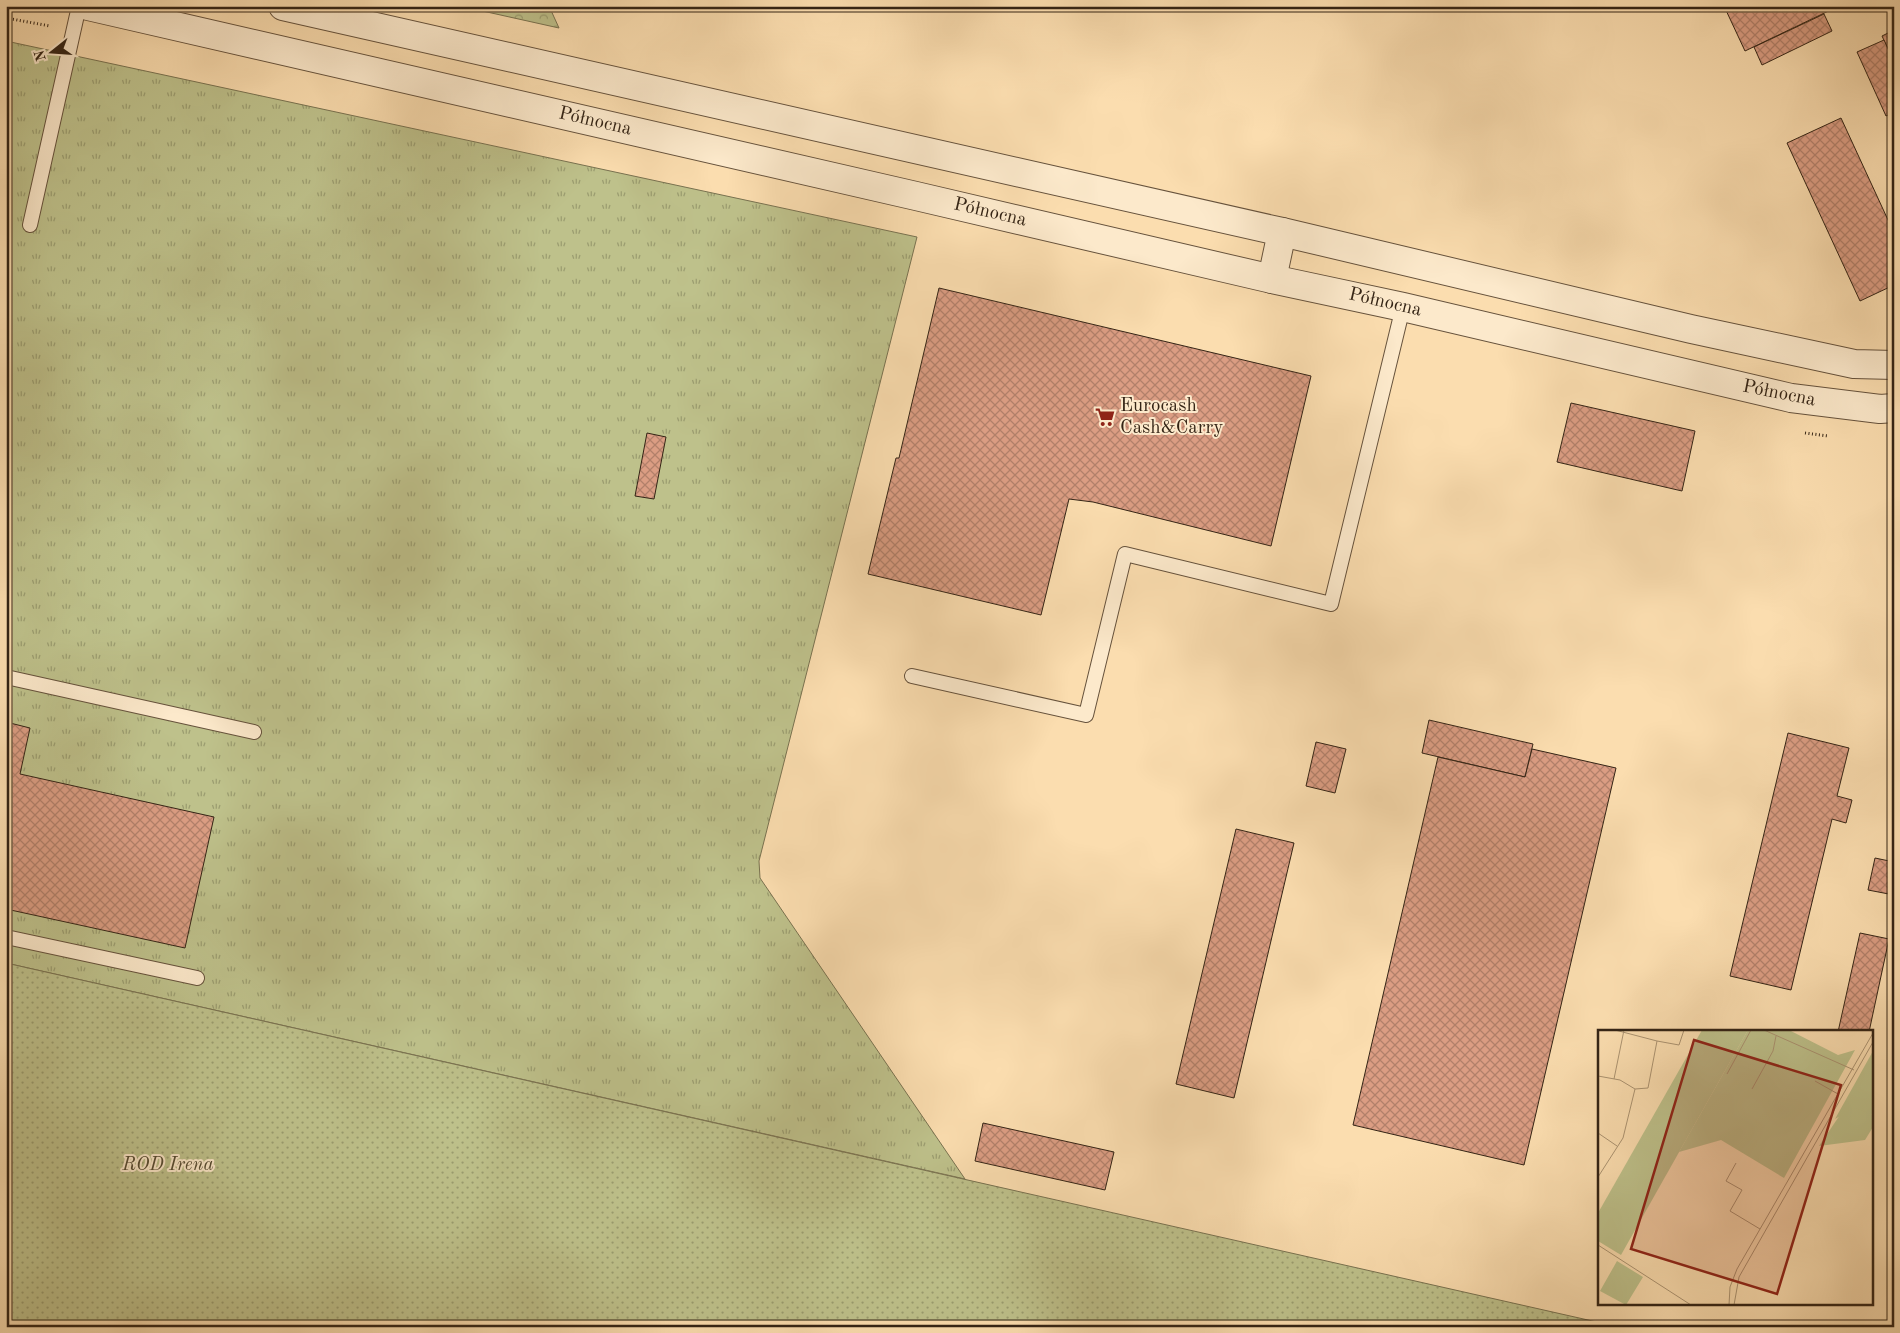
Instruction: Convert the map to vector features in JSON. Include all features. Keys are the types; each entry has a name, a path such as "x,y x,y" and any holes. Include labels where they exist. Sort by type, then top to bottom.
{"street":[{"name":"Północna","path":"88,6 1792,398 1880,409 1894,408"},
{"path":"283,6 1282,232 1691,329 1854,364 1894,365"},
{"path":"1272,279 1282,232"}],"lane":[{"path":"30,225 79,6"},
{"path":"912,676 1086,715 1124,554 1331,604 1403,307"},
{"path":"6,677 254,732"},
{"path":"6,937 197,978"}],"green space":[{"path":"460,6 549,6 559,28"},
{"path":"6,41 917,237 759,861 760,878 965,1179 6,963"},
{"name":"ROD Irena","path":"6,963 1619,1327 17,1327 6,1324"}],"building":[{"path":"1724,6 1839,6 1745,51"},
{"path":"1824,14 1832,31 1762,65 1754,47"},
{"path":"1894,30 1894,62 1882,36"},
{"path":"1884,40 1894,62 1894,112 1886,116 1857,52"},
{"path":"1841,118 1894,233 1894,285 1860,301 1787,143"},
{"name":"Eurocash Cash&Carry","path":"939,288 1311,376 1271,546 1093,502 1069,499 1041,615 868,574 896,458 899,458"},
{"path":"1571,403 1695,431 1682,491 1557,462"},
{"path":"647,433 666,437 654,499 635,496"},
{"path":"1429,720 1533,744 1525,777 1422,753"},
{"path":"6,722 30,728 20,774 214,817 185,948 6,909"},
{"path":"1788,733 1849,748 1837,796 1852,800 1846,823 1832,819 1791,990 1730,976"},
{"path":"1316,742 1346,749 1335,793 1306,786"},
{"path":"1532,749 1616,768 1524,1165 1353,1125 1438,757 1525,777"},
{"path":"1236,829 1294,843 1234,1098 1176,1084"},
{"path":"1875,858 1894,862 1894,895 1868,890"},
{"path":"1860,933 1889,939 1869,1030 1838,1030"},
{"path":"983,1123 1114,1152 1105,1190 975,1161"}],"place":[{"name":"Eurocash Cash&Carry","path":"1105,417"}]}
